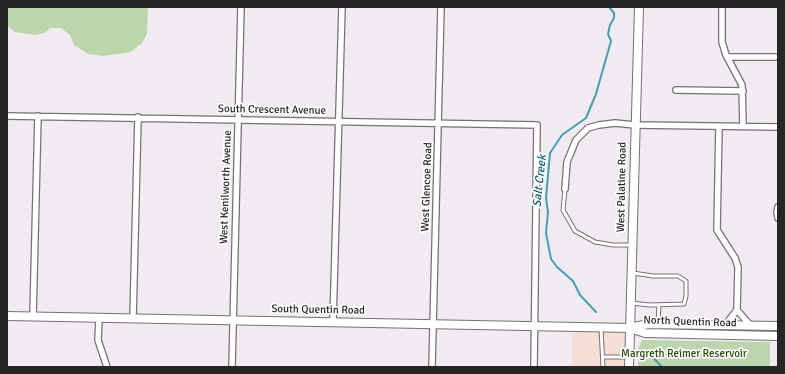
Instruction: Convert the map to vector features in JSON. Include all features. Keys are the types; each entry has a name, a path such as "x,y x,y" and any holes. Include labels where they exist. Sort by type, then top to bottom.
{"main road":[{"name":"West Palatine Road","path":"629,367 639,7"},
{"name":"South Quentin Road","path":"7,316 333,321 630,328"},
{"name":"North Quentin Road","path":"630,328 648,324 778,326"},
{"name":"North Quentin Road","path":"630,328 646,333 778,336"}],"street":[{"name":"West Kenilworth Avenue","path":"232,367 241,7"},
{"path":"333,321 342,7"},
{"name":"West Glencoe Road","path":"432,367 441,7"},
{"path":"722,7 722,42 727,57 742,85 743,126"},
{"path":"727,57 775,57"},
{"path":"676,90 742,91"},
{"name":"South Crescent Avenue","path":"7,116 438,122 537,125 535,326"},
{"path":"33,316 38,116"},
{"path":"133,319 138,117"},
{"path":"565,189 567,162 576,140 588,128 615,123 635,125 778,127"},
{"path":"719,126 717,230 735,258 738,267 738,310 750,325"},
{"path":"778,207 776,213 778,218"},
{"path":"726,324 738,310"},
{"path":"99,318 98,340 107,367"},
{"path":"534,367 535,326"}],"lane":[{"path":"565,189 563,210 575,231 595,242 613,245 632,245"},
{"path":"630,303 659,305 684,304 686,281 678,276 653,276 631,273"},
{"path":"658,324 659,305"},
{"path":"601,328 603,367"},
{"path":"603,357 629,357"}],"shaded area":[{"path":"572,327 630,328 629,367 572,367"}],"green space":[{"path":"7,7 148,7 147,34 142,43 131,52 103,56 88,54 74,45 70,35 61,28 51,28 44,33 35,35 15,32 7,26"},
{"name":"Margreth Reimer Reservoir","path":"642,340 770,342 770,367 638,367 638,349"}],"waterway":[{"name":"Salt Creek","path":"596,312 580,295 573,281 557,267 551,259 546,233 548,212 546,198 550,153 562,135 586,118 596,94 611,41 608,34 610,25 614,18 614,13 609,7"},
{"name":"Salt Creek","path":"646,350 662,367"}]}
